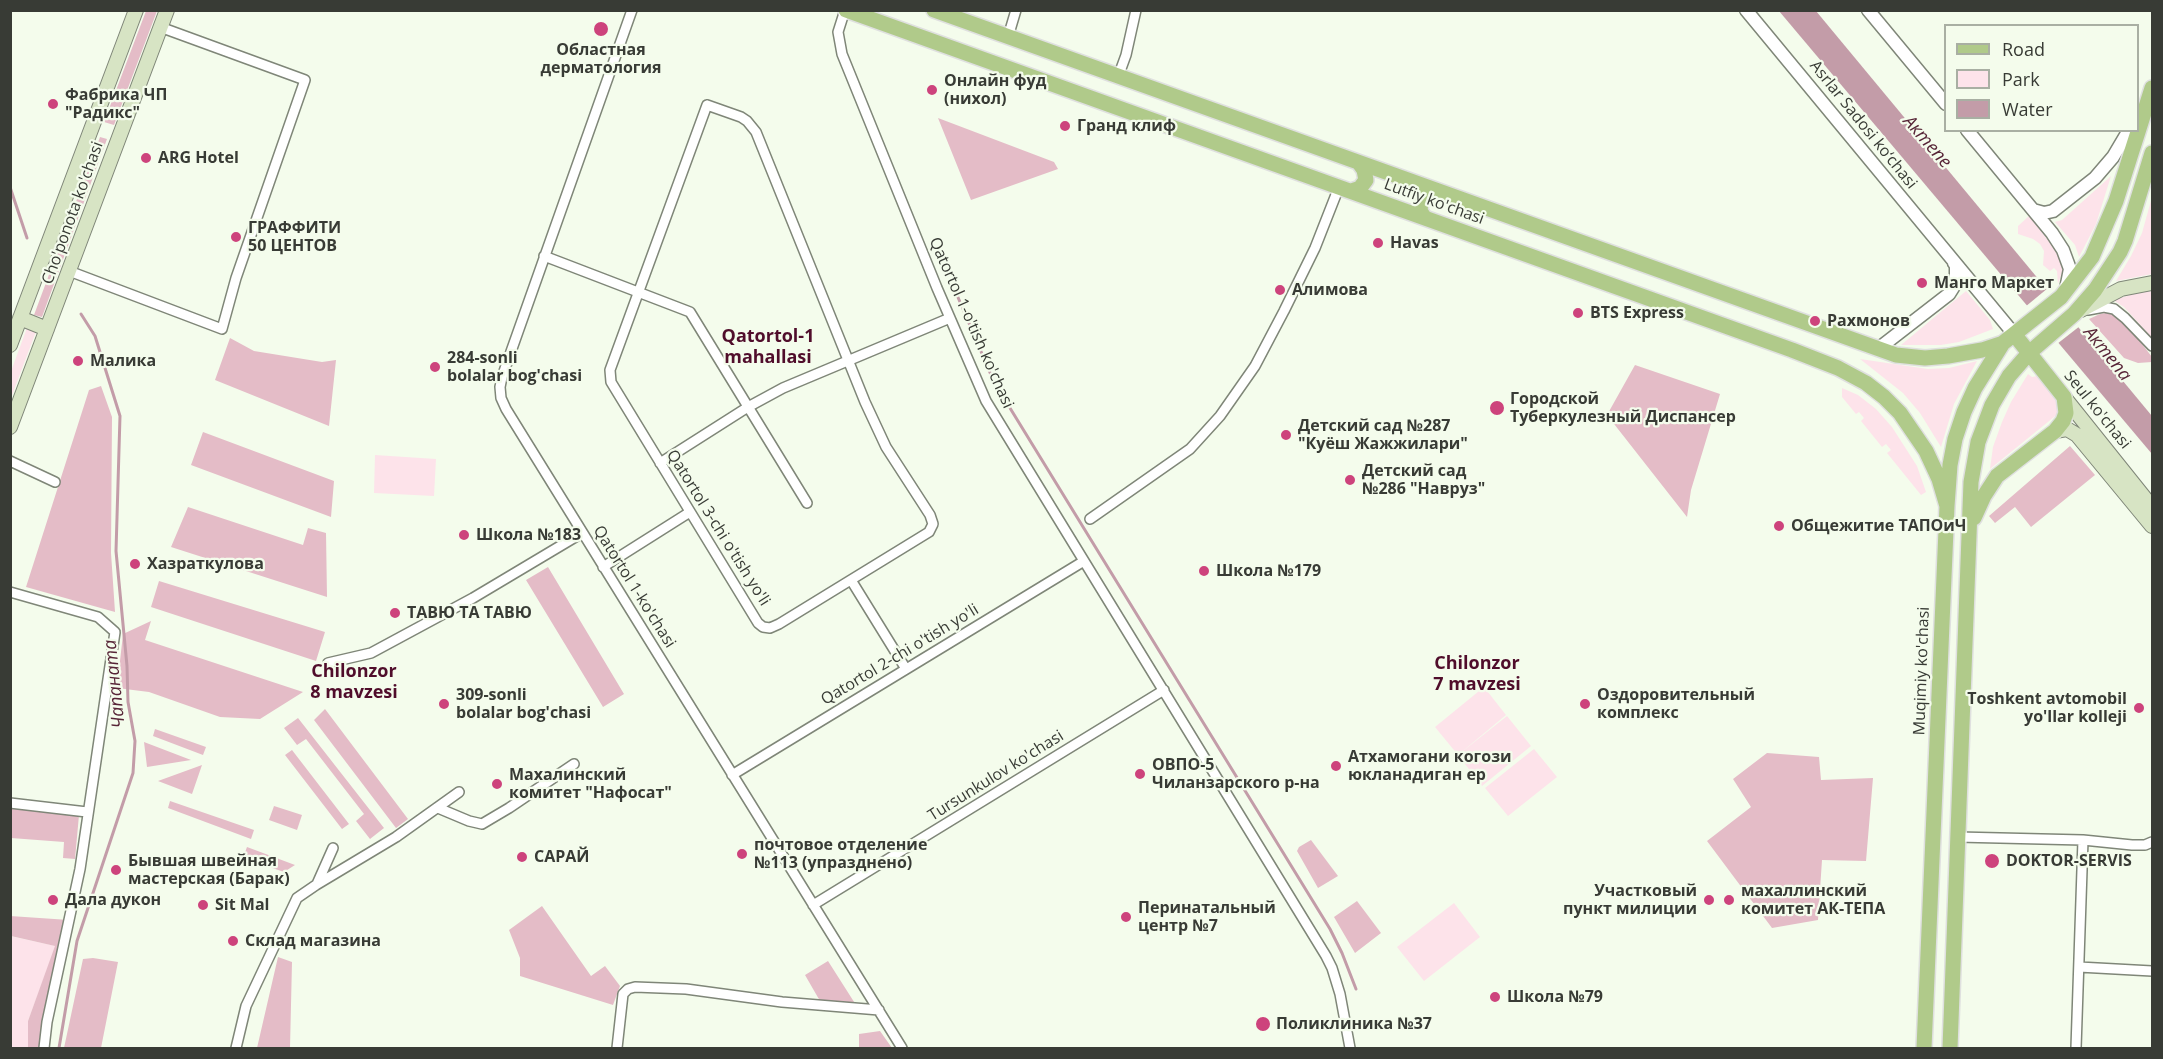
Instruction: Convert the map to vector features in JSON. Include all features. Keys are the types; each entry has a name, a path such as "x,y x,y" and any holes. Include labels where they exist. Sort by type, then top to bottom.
{"main road":[{"name":"Cho'ponota ko'chasi","path":"10,427 69,271 136,10"},
{"name":"Cho'ponota ko'chasi","path":"10,345 16,323 105,133 167,10"},
{"name":"Lutfiy ko'chasi","path":"846,10 1792,350 1857,377 1892,404 1920,440 1939,479 1947,506"},
{"name":"Lutfiy ko'chasi","path":"934,10 1896,355 1925,358 1959,354 2008,339"},
{"name":"Muqimiy ko'chasi","path":"2139,129 2151,91"},
{"name":"Muqimiy ko'chasi","path":"1924,1048 1947,506 1950,465 1959,425 1979,380 2008,339 2061,297 2085,268 2098,247 2116,201 2138,132"},
{"path":"1950,1048 1973,468 1982,430 1997,394 2009,376 2029,353 2074,314 2102,280 2120,252 2152,159"},
{"path":"1345,189 1360,188 1366,180 1364,170 1359,163"},
{"path":"1425,218 1420,211 1421,201 1427,194 1436,190"},
{"path":"2074,314 2128,286 2152,283"},
{"path":"16,323 47,329"},
{"name":"Seul ko'chasi","path":"2008,339 2029,353 2152,507"},
{"path":"1969,535 1980,503 1992,482 2055,431 2066,415 2067,406 2064,397"},
{"path":"2055,431 2067,429 2077,435 2152,526"},
{"path":"1933,853 1937,861 1944,864 1952,862 1957,856"}],"street":[{"name":"Qatortol 1-ko'chasi","path":"632,10 502,376 500,392 506,410 902,1048"},
{"name":"Qatortol 1-o'tish ko'chasi","path":"846,10 838,32 842,54 986,401 1326,956 1332,968 1340,997 1350,1048"},
{"path":"1008,37 1016,10"},
{"path":"1118,76 1126,55 1136,10"},
{"name":"Asrlar Sadosi ko‘chasi","path":"1746,10 1953,262 2008,339"},
{"path":"1868,10 1944,102"},
{"path":"69,271 222,329 236,278 305,80 160,27"},
{"path":"2139,114 2151,91"},
{"name":"Qatortol 3-chi o'tish yo'li","path":"707,105 741,117 756,132 848,360 894,461 930,515 933,524 929,532 779,624 770,628 763,627 610,382 612,364 707,105"},
{"path":"1970,132 2049,229 2065,253 2070,266 2069,282 2061,297"},
{"path":"2049,229 2049,217 2056,208 2101,172 2128,132"},
{"path":"1090,519 1190,449 1220,416 1255,366 1345,189"},
{"path":"2033,210 2044,213 2056,208"},
{"path":"544,256 690,312 807,503"},
{"path":"1878,349 1949,294 1956,278 1956,265 1953,262"},
{"path":"2074,314 2098,308 2112,308 2152,346"},
{"path":"660,463 748,407 783,388 950,318"},
{"path":"10,461 55,482"},
{"path":"603,567 690,512"},
{"path":"328,663 370,653 473,598 582,533"},
{"name":"Qatortol 2-chi o'tish yo'li","path":"732,775 1084,561"},
{"path":"851,580 906,669"},
{"path":"10,592 98,617 115,632 80,869 47,1022 45,1048"},
{"name":"Tursunkulov ko'chasi","path":"813,905 1164,690"},
{"path":"438,808 482,824 574,764"},
{"path":"236,1048 246,1006 290,912 301,894 396,837 459,792"},
{"path":"10,803 87,812"},
{"path":"1958,837 2083,840 2132,845 2152,842"},
{"path":"2076,1048 2083,840"},
{"path":"316,885 333,848"},
{"path":"2079,967 2152,971"},
{"path":"617,1048 623,994 635,987 686,989 782,1002 879,1010"}],"green space":[{"path":"2111,176 2096,224 2079,257 2075,245 2055,222 2062,220"},
{"path":"2152,197 2152,274 2116,281 2142,233"},
{"path":"2029,216 2062,258 2064,266 2058,284 2057,271 2054,268 2050,271 2043,265 2044,251 2040,244 2018,234 2018,226"},
{"path":"1966,291 1990,320 1993,329 1959,342 1941,345 1901,345"},
{"path":"2152,291 2152,338 2124,307 2113,300"},
{"path":"28,325 37,329 11,398 10,374"},
{"path":"1860,359 1928,369 1949,368 1977,361 1954,404 1941,447 1920,413 1903,393"},
{"path":"2028,374 2032,377 2037,376 2059,402 2059,413 1990,469 1993,447 2002,422"},
{"path":"1842,388 1858,395 1876,409 1892,427 1917,466 1926,492 1921,495 1887,453 1891,450 1886,444 1882,447 1861,421 1864,418 1859,412 1856,414 1842,397"},
{"path":"375,455 436,459 434,496 374,493"},
{"path":"1484,687 1506,715 1458,755 1435,727"},
{"path":"1507,716 1531,746 1482,786 1458,755"},
{"path":"1534,749 1557,777 1508,816 1485,788"},
{"path":"1454,903 1480,937 1424,981 1397,947"},
{"path":"10,936 56,946 28,1021 28,1048 11,1048"}],"shaded area":[{"path":"146,11 157,11 114,125 104,122"},
{"path":"938,118 1054,162 1058,169 971,200"},
{"path":"100,137 107,139 42,317 34,315"},
{"path":"2111,312 2122,318 2152,357 2152,362 2138,363 2124,358 2089,319"},
{"path":"230,338 254,351 322,362 336,360 329,426 215,380"},
{"path":"1635,365 1720,394 1691,490 1687,517 1607,415"},
{"path":"101,386 112,417 111,553 115,612 26,587 89,390"},
{"path":"203,432 334,481 331,517 191,465"},
{"path":"2070,446 2095,475 2031,527 2015,507 1995,523 1989,516"},
{"path":"188,507 303,545 308,528 326,533 327,597 171,547"},
{"path":"548,567 624,694 603,707 526,580"},
{"path":"159,581 325,632 316,661 151,607"},
{"path":"151,621 145,640 303,692 260,719 220,717 149,692 117,688 123,634"},
{"path":"325,709 408,819 396,828 314,720"},
{"path":"298,718 384,828 370,839 356,821 364,814 306,739 297,745 284,728"},
{"path":"155,729 206,747 203,755 153,736"},
{"path":"144,742 191,760 147,767"},
{"path":"292,750 349,824 342,829 285,755"},
{"path":"1767,753 1819,757 1821,780 1873,778 1866,861 1822,860 1818,920 1772,928 1707,841 1751,807 1733,779"},
{"path":"202,765 192,794 158,781"},
{"path":"170,801 254,830 251,839 168,808"},
{"path":"274,806 302,815 297,830 269,820"},
{"path":"10,808 79,815 75,859 63,858 64,842 11,838"},
{"path":"1311,840 1338,876 1318,888 1297,851 1299,847"},
{"path":"247,847 295,865 284,872 243,858"},
{"path":"1357,901 1381,933 1355,953 1334,917"},
{"path":"542,906 591,976 605,966 620,986 613,1005 520,976 520,958 509,930"},
{"path":"10,916 69,920 44,1048 28,1048 28,1021 55,946 11,936"},
{"path":"278,957 292,962 290,1048 257,1048"},
{"path":"93,958 118,962 101,1048 64,1048 83,959"},
{"path":"828,961 856,1005 820,1001 805,975"},
{"path":"880,1031 892,1048 859,1048 859,1034"}],"water":[{"name":"Актепа","path":"1779,11 1816,11 2152,416 2152,454"}],"pier":[{"path":"2048,288 2080,326 2057,344 2025,307"}],"waterway":[{"name":"Чапаната","path":"10,187 27,238"},
{"path":"957,295 994,382 1330,929 1356,989"},
{"name":"Чапаната","path":"59,1048 77,941 133,773 135,741 128,702 127,666 116,551 120,416 95,336 81,314"}],"place":[{"name":"Областная дерматология","path":"601,29"},
{"name":"Онлайн фуд (нихол)","path":"932,90"},
{"name":"Фабрика ЧП \"Радикс\"","path":"53,104"},
{"name":"Гранд клиф","path":"1065,126"},
{"name":"ARG Hotel","path":"146,158"},
{"name":"ГРАФФИТИ 50 ЦЕНТОВ","path":"236,237"},
{"name":"Havas","path":"1378,243"},
{"name":"Манго Маркет","path":"1922,283"},
{"name":"Алимова","path":"1280,290"},
{"name":"BTS Express","path":"1578,313"},
{"name":"Рахмонов","path":"1815,321"},
{"name":"Малика","path":"78,361"},
{"name":"284-sonli bolalar bog'chasi","path":"435,367"},
{"name":"Городской Туберкулезный Диспансер","path":"1497,408"},
{"name":"Детский сад №287 \"Куёш Жажжилари\"","path":"1286,435"},
{"name":"Детский сад №286 \"Навруз\"","path":"1350,480"},
{"name":"Общежитие ТАПОиЧ","path":"1779,526"},
{"name":"Школа №183","path":"464,535"},
{"name":"Хазраткулова","path":"135,564"},
{"name":"Школа №179","path":"1204,571"},
{"name":"ТАВЮ ТА ТАВЮ","path":"395,613"},
{"name":"309-sonli bolalar bog'chasi","path":"444,704"},
{"name":"Оздоровительный комплекс","path":"1585,704"},
{"name":"Toshkent avtomobil yo'llar kolleji","path":"2139,708"},
{"name":"Атхамогани когози юкланадиган ер","path":"1336,766"},
{"name":"ОВПО-5 Чиланзарского р-на","path":"1140,774"},
{"name":"Махалинский комитет \"Нафосат\"","path":"497,784"},
{"name":"почтовое отделение №113 (упразднено)","path":"742,854"},
{"name":"САРАЙ","path":"522,857"},
{"name":"DOKTOR-SERVIS","path":"1992,861"},
{"name":"Бывшая швейная мастерская (Барак)","path":"116,870"},
{"name":"Дала дукон","path":"53,900"},
{"name":"Участковый пункт милиции","path":"1709,900"},
{"name":"махаллинский комитет АК-ТЕПА","path":"1729,900"},
{"name":"Sit Mal","path":"203,905"},
{"name":"Перинатальный центр №7","path":"1126,917"},
{"name":"Склад магазина","path":"233,941"},
{"name":"Школа №79","path":"1495,997"},
{"name":"Поликлиника №37","path":"1263,1024"}],"district":[{"name":"Qatortol-1 mahallasi","path":"768,347"},
{"name":"Chilonzor 7 mavzesi","path":"1477,674"},
{"name":"Chilonzor 8 mavzesi","path":"354,682"}],"water label":[{"name":"Актепе","path":"1927,142"}]}
